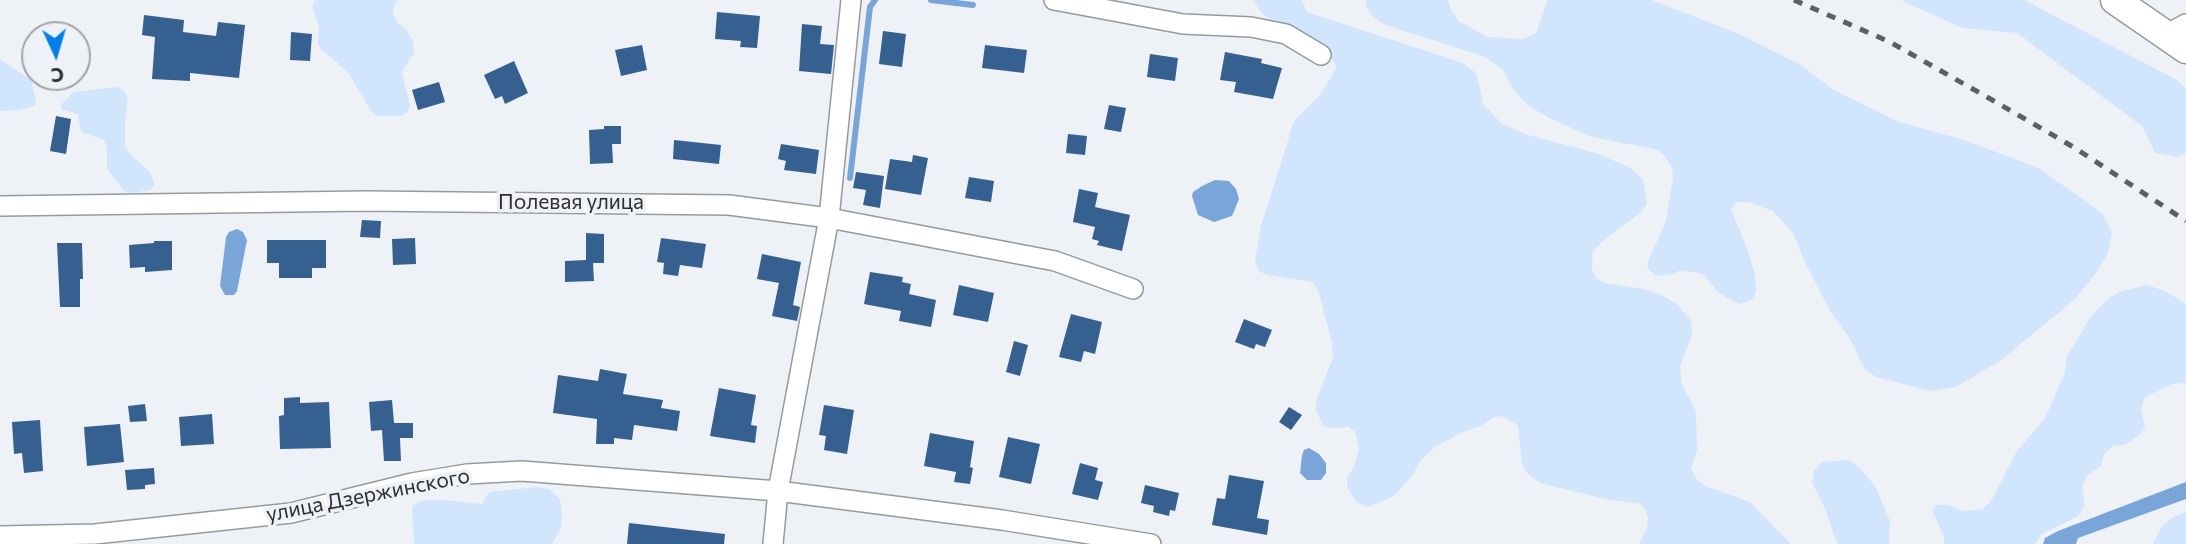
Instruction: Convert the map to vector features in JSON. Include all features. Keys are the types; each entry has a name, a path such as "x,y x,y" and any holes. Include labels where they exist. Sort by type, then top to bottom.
{"main road":[{"path":"2115,0 2180,36"}],"street":[{"path":"773,544 778,491 829,218 851,0"},
{"path":"1054,0 1183,24 1251,27 1286,34 1321,55"},
{"name":"Полевая улица","path":"0,206 366,201 729,205 829,218 1055,261 1133,289"},
{"name":"улица Дзержинского","path":"0,536 95,534 291,513 412,484 467,474 522,471 778,491 1002,520 1151,544"}],"shaded area":[{"path":"317,0 398,0 393,12 397,22 406,29 413,41 414,53 402,72 410,106 402,116 378,116 371,111 348,72 321,49 318,44 319,26 313,9 313,3"},
{"path":"1254,0 1302,0 1307,12 1463,63 1477,74 1483,104 1502,124 1528,135 1596,153 1629,167 1643,179 1647,204 1593,251 1592,270 1596,278 1604,283 1644,289 1662,295 1678,305 1691,321 1692,335 1680,366 1682,384 1696,411 1697,450 1691,468 1698,481 1705,486 1750,502 1791,544 1639,544 1647,528 1648,519 1640,504 1605,499 1540,483 1526,472 1522,464 1518,426 1503,416 1494,417 1435,447 1421,460 1412,476 1394,496 1368,507 1357,503 1347,487 1347,478 1359,450 1355,432 1349,427 1323,426 1316,410 1316,401 1333,358 1332,343 1319,293 1313,282 1267,275 1259,271 1255,261 1261,226 1294,121 1320,95 1337,67 1322,43 1286,24 1267,18"},
{"path":"1366,0 1448,0 1459,21 1487,37 1524,39 1536,33 1548,0 1651,0 1737,33 1801,65 1834,90 1899,122 1964,140 2039,168 2102,213 2112,232 2108,253 2074,300 2000,361 1956,387 1930,391 1876,377 1864,368 1852,342 1829,309 1793,233 1773,211 1749,202 1737,202 1731,209 1755,274 1756,291 1752,300 1740,304 1734,302 1718,292 1704,275 1694,272 1678,271 1656,276 1648,269 1647,264 1666,221 1673,178 1672,168 1664,155 1657,150 1592,137 1549,118 1527,105 1514,90 1502,69 1483,56 1385,25 1371,15"},
{"path":"1901,0 2024,0 2177,80 2186,89 2186,153 2178,157 2155,153 2143,127 2017,33 1962,28"},
{"path":"0,59 21,73 21,91 34,91 36,100 34,106 0,111"},
{"path":"118,87 125,92 128,100 125,146 150,172 155,184 150,190 125,192 107,169 107,148 104,140 81,132 78,114 62,110 61,105 73,92"},
{"path":"2147,285 2165,291 2186,304 2186,383 2172,384 2145,397 2141,409 2145,426 2142,432 2127,444 2113,446 2104,454 2101,466 2087,476 2082,486 2085,506 2078,516 2042,534 2035,544 1944,544 1944,537 1932,510 1936,505 1948,505 1964,511 1983,509 1991,501 2017,451 2045,418 2064,375 2067,356 2092,315 2110,297"},
{"path":"1848,460 1860,468 1875,486 1890,521 1889,544 1838,544 1834,536 1812,482 1814,471 1822,462"},
{"path":"537,487 549,489 560,499 561,528 552,544 414,544 412,508 416,503 443,500 482,504 489,492"},
{"path":"2186,512 2186,544 2153,544 2162,526 2173,517"}],"water":[{"path":"1215,180 1229,181 1236,189 1239,199 1232,216 1214,222 1198,215 1192,196 1193,192"},
{"path":"237,229 243,232 247,240 237,291 234,295 225,295 220,286 226,237 229,232"},
{"path":"1309,448 1319,454 1326,463 1326,473 1321,480 1307,480 1300,473 1302,455 1304,450"},
{"path":"2186,482 2186,499 2078,538 2076,544 2043,544 2045,538 2058,531"}],"building":[{"path":"717,12 760,16 757,48 740,47 741,41 715,39"},
{"path":"144,15 184,20 183,32 216,36 218,22 245,25 239,78 190,73 190,81 152,79 155,37 142,35"},
{"path":"802,24 822,26 820,44 834,45 831,74 799,71"},
{"path":"883,31 906,34 902,67 879,64"},
{"path":"291,32 312,34 310,61 290,60"},
{"path":"642,45 647,70 621,76 615,50"},
{"path":"985,45 1027,50 1024,73 982,68"},
{"path":"1225,52 1262,59 1261,63 1282,68 1273,99 1234,92 1236,82 1220,80"},
{"path":"1150,54 1178,58 1175,81 1147,77"},
{"path":"514,61 528,93 505,104 502,96 495,99 484,75"},
{"path":"439,82 445,102 418,110 412,90"},
{"path":"1109,105 1126,108 1121,132 1104,129"},
{"path":"56,116 71,119 66,154 50,151"},
{"path":"604,126 621,126 621,144 612,144 613,163 590,164 589,130 604,129"},
{"path":"1068,134 1087,136 1085,155 1066,153"},
{"path":"674,140 721,145 719,164 673,159"},
{"path":"781,144 819,150 816,174 784,170 786,161 778,159"},
{"path":"913,155 928,158 921,195 885,189 890,159 912,162"},
{"path":"856,172 884,176 880,208 863,205 866,190 853,188"},
{"path":"969,177 994,181 991,202 965,198"},
{"path":"1079,189 1098,193 1095,207 1130,215 1122,251 1097,245 1099,241 1092,239 1095,227 1073,222"},
{"path":"362,220 381,221 380,238 360,237"},
{"path":"586,233 604,234 604,263 593,263 594,281 565,282 565,261 586,260"},
{"path":"415,238 416,264 393,265 392,239"},
{"path":"661,238 706,244 702,268 680,265 678,276 663,274 664,263 657,262"},
{"path":"267,240 326,240 326,268 312,268 312,278 279,278 279,263 267,263"},
{"path":"172,241 172,270 145,272 145,267 130,268 129,245"},
{"path":"57,243 82,243 83,279 80,279 80,307 60,307"},
{"path":"762,254 801,262 793,305 800,307 797,321 772,316 779,283 757,279"},
{"path":"870,272 903,277 902,282 911,284 909,294 936,300 931,327 899,321 901,311 864,304"},
{"path":"959,285 994,293 988,322 953,315"},
{"path":"1071,314 1102,322 1095,354 1084,351 1081,362 1059,357"},
{"path":"1244,319 1272,330 1265,347 1256,344 1254,349 1235,342"},
{"path":"1014,341 1028,345 1020,376 1006,372"},
{"path":"600,369 627,374 623,394 663,400 661,408 680,411 677,431 634,425 632,440 614,438 614,444 596,444 597,419 553,413 558,375 598,381"},
{"path":"719,388 756,395 751,425 757,426 755,443 710,436"},
{"path":"300,397 300,403 329,402 331,448 280,449 279,416 284,415 284,398"},
{"path":"392,400 394,423 413,423 413,438 400,438 401,461 384,461 382,430 371,431 369,402"},
{"path":"145,404 147,421 130,422 128,406"},
{"path":"824,405 854,410 847,454 824,450 826,436 819,435"},
{"path":"1289,407 1302,415 1291,430 1279,422"},
{"path":"212,414 214,444 181,446 179,417"},
{"path":"40,420 43,471 24,473 22,453 14,454 12,422"},
{"path":"120,424 124,462 87,466 84,427"},
{"path":"930,433 974,441 970,484 954,482 956,472 924,466"},
{"path":"1008,437 1040,444 1031,484 999,477"},
{"path":"1080,463 1098,468 1095,480 1103,482 1098,500 1072,494"},
{"path":"154,468 155,484 145,485 145,489 127,490 125,470"},
{"path":"1229,475 1264,481 1257,518 1269,520 1267,535 1212,525 1217,498 1225,499"},
{"path":"1145,485 1179,493 1175,511 1170,510 1169,516 1153,512 1154,506 1141,503"},
{"path":"629,523 725,534 724,544 627,544"}],"waterway":[{"path":"850,178 870,7 875,0"},
{"path":"931,0 973,5"}],"railway":[{"path":"1794,0 1890,42 2075,148 2186,221"}]}
